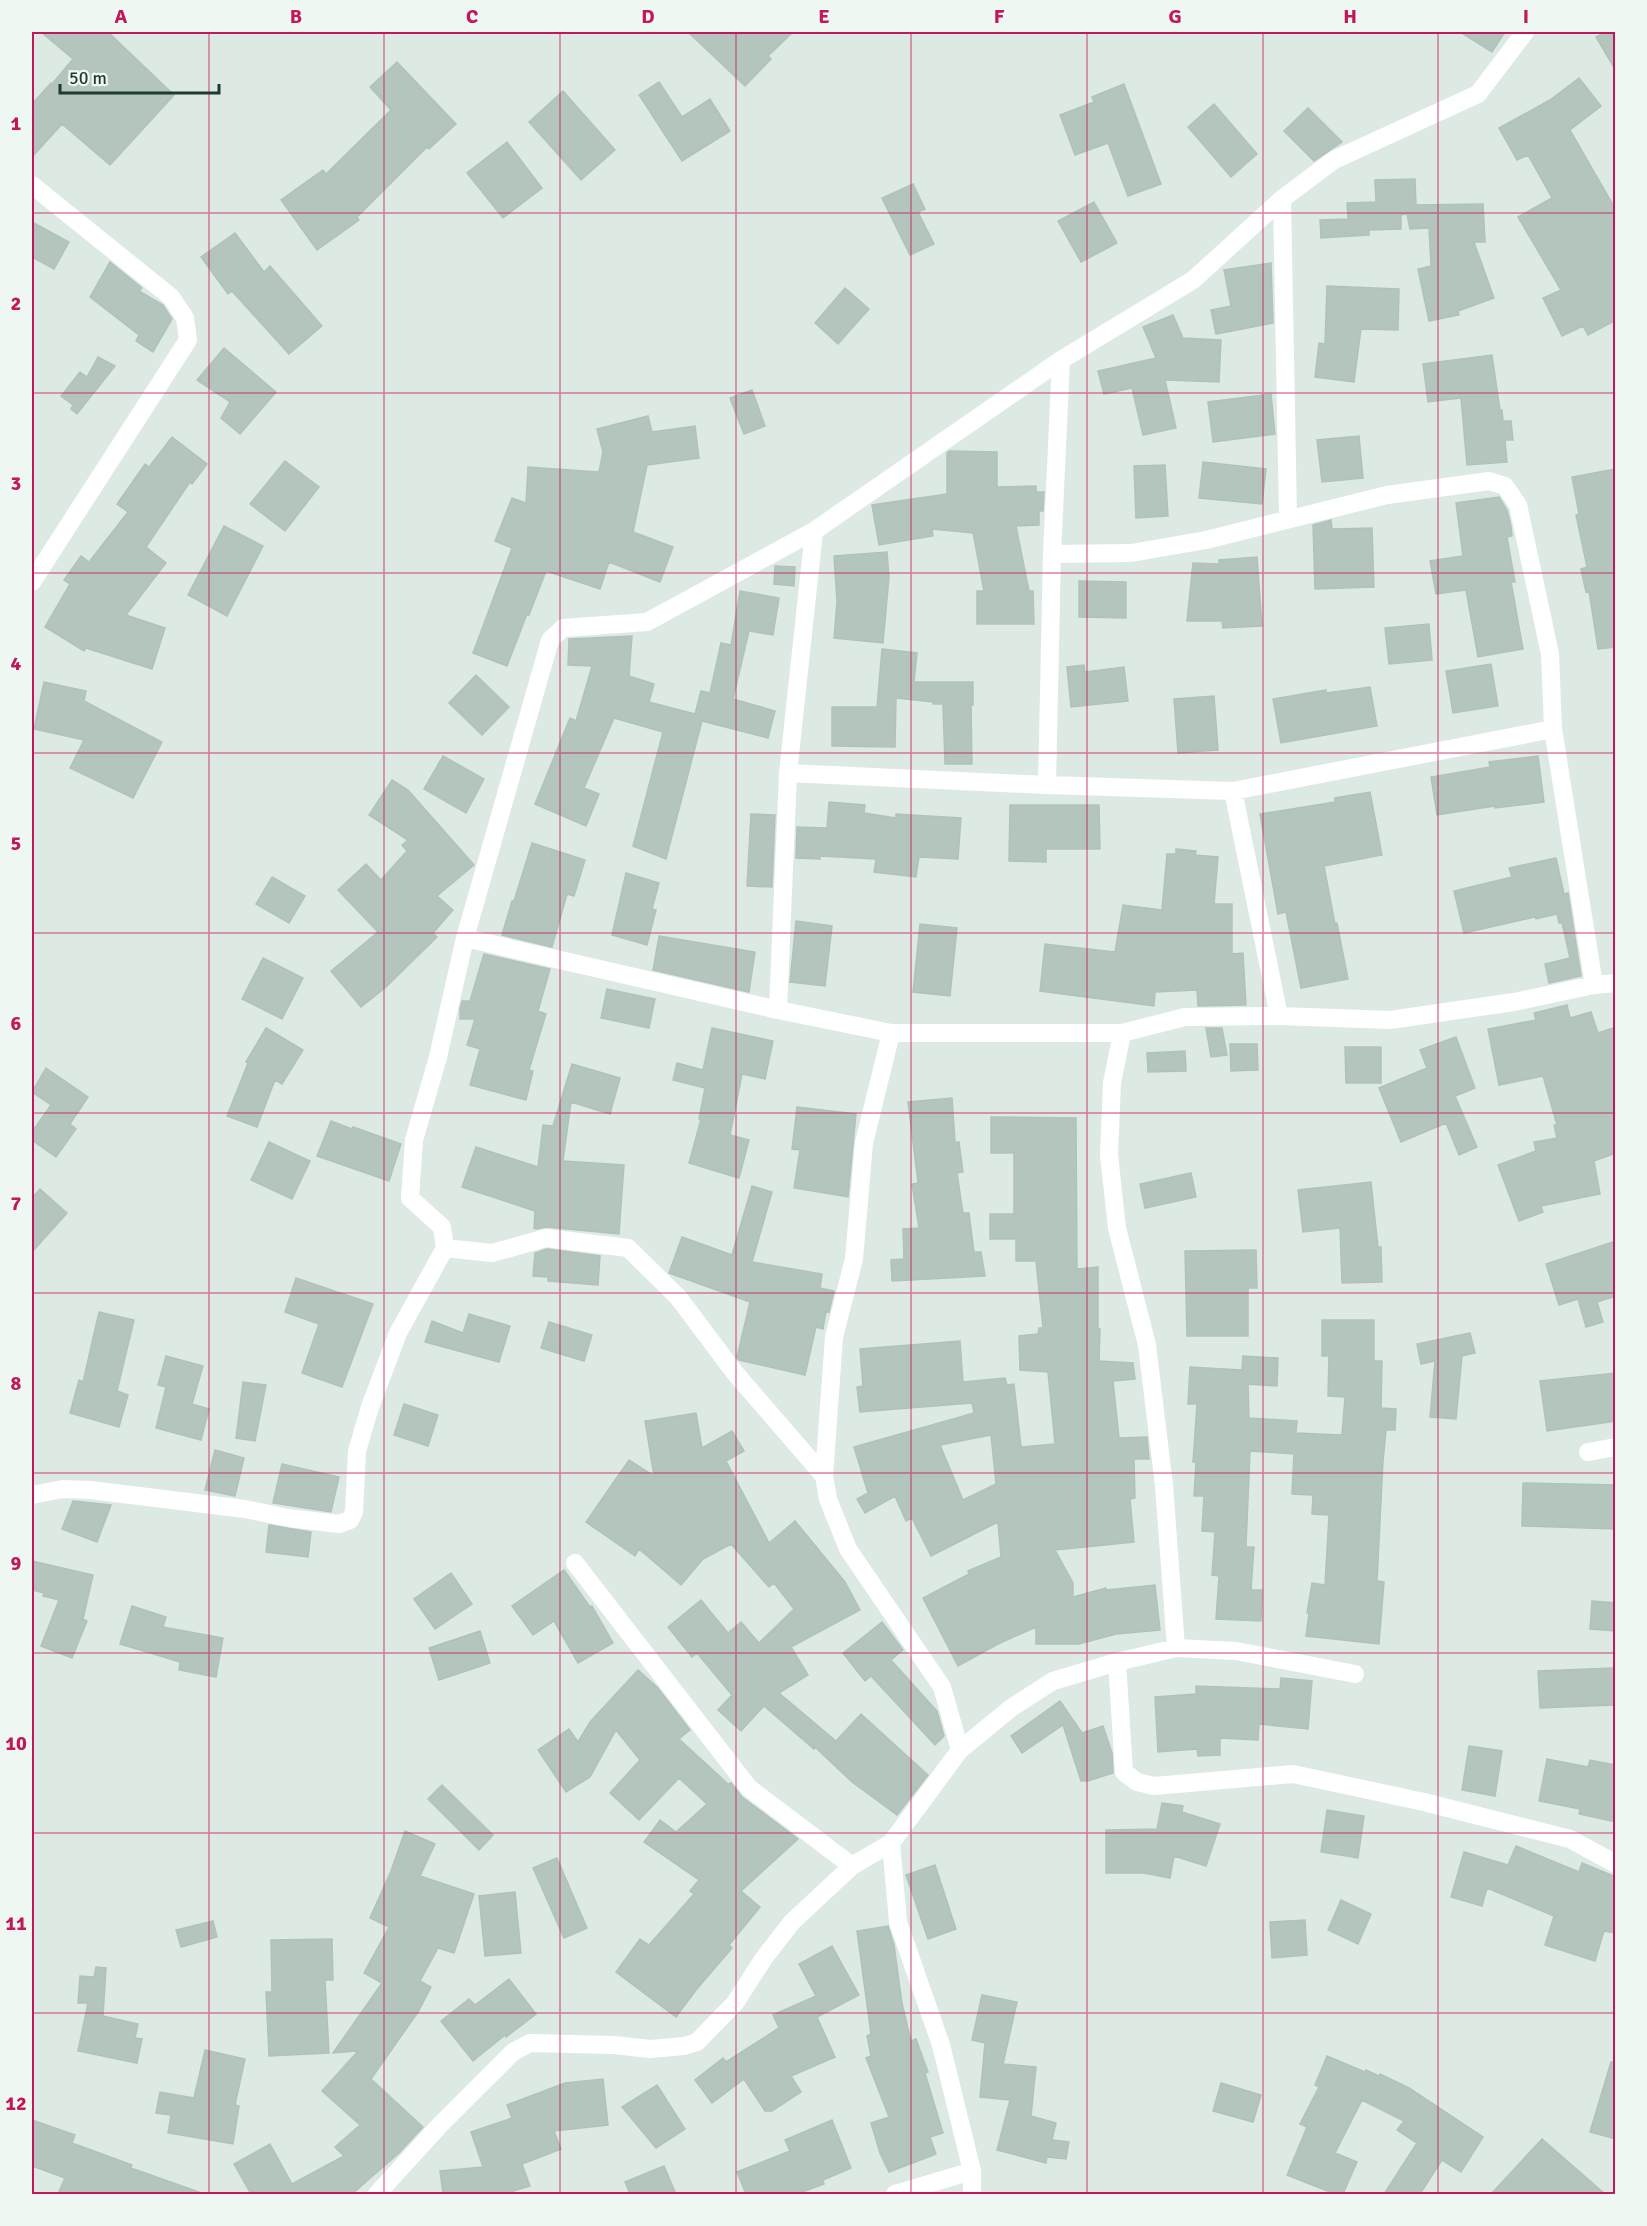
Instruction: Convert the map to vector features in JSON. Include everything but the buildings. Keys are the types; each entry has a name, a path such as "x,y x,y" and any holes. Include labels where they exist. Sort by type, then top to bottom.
{"street":[{"path":"32,1495 63,1489 90,1490 238,1508 289,1518 339,1524 350,1520 354,1512 357,1451 370,1407 399,1333 445,1248 442,1227 410,1198 414,1140 438,1057 465,939 550,640 563,628 647,622 814,531 1061,360 1193,280 1282,199 1334,160 1478,94 1525,32"},
{"path":"32,185 171,297 185,318 188,340 32,582"},
{"path":"1282,199 1288,518"},
{"path":"1047,785 1052,554 1061,360"},
{"path":"1052,554 1131,553 1206,540 1387,495 1489,481 1505,486 1518,505 1550,654 1553,729 1594,985"},
{"path":"777,1010 788,773 814,531"},
{"path":"788,773 1233,791 1553,729"},
{"path":"1233,791 1279,1016"},
{"path":"465,939 777,1010 891,1033 1122,1033 1185,1017 1279,1016 1390,1020 1514,1002 1594,985 1616,983"},
{"path":"891,1033 864,1143 854,1259 834,1337 824,1476 828,1499 849,1549 942,1687 960,1750"},
{"path":"1122,1033 1112,1083 1109,1155 1117,1228 1147,1345 1164,1485 1176,1648"},
{"path":"445,1248 492,1253 546,1238 628,1248 678,1297 735,1373 824,1476"},
{"path":"1588,1452 1616,1447"},
{"path":"575,1563 748,1788 852,1866"},
{"path":"376,2194 439,2126 513,2052 530,2043 614,2045 650,2049 684,2046 697,2042 735,2003 764,1958 792,1922 852,1866 891,1843 960,1750 1011,1708 1053,1681 1176,1648 1236,1651 1355,1674"},
{"path":"1117,1662 1124,1772 1137,1782 1154,1786 1293,1774 1424,1802 1570,1839 1616,1864"},
{"path":"891,1843 898,1922 940,2045 972,2171 972,2194"},
{"path":"895,2194 972,2171"}]}
